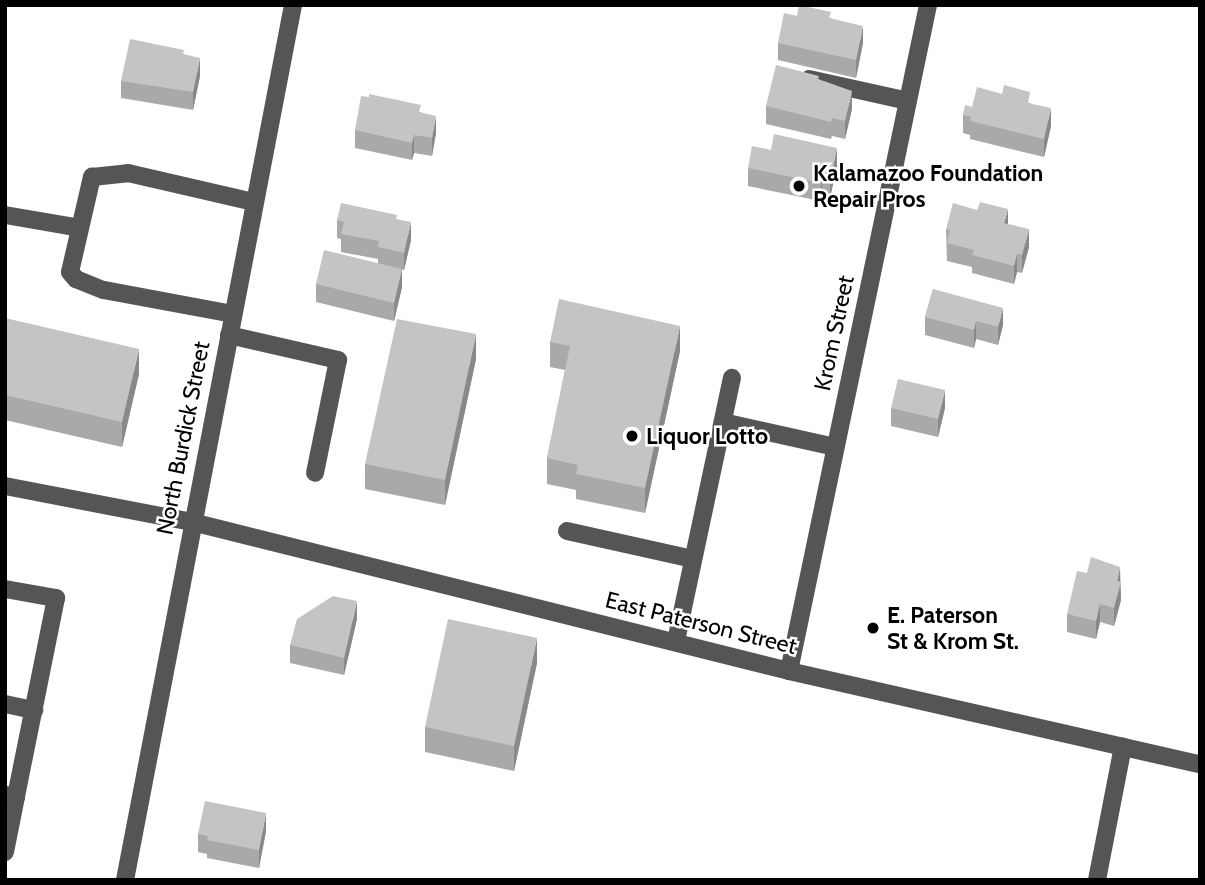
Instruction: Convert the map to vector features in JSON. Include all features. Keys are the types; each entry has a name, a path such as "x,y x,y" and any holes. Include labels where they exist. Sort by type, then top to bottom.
{"street":[{"name":"North Burdick Street","path":"125,880 191,522 293,5"},
{"name":"Krom Street","path":"789,671 928,5"},
{"path":"796,76 908,101"},
{"path":"233,314 103,290 76,279 70,272 92,177 128,173 254,202"},
{"path":"5,215 80,228"},
{"path":"229,335 338,360 315,473"},
{"path":"676,641 732,379"},
{"path":"723,422 835,447"},
{"name":"East Paterson Street","path":"5,486 191,522 789,671 1200,764"},
{"path":"567,531 693,559"},
{"path":"5,589 56,598 34,710 11,796 5,852"},
{"path":"5,704 34,710"},
{"path":"1097,880 1123,746"}],"building":[{"path":"799,5 831,12 829,18 863,26 856,60 778,43 784,13 797,16"},
{"path":"130,39 184,50 183,54 200,58 193,92 121,81"},
{"path":"776,65 819,76 818,79 852,91 845,121 832,118 831,122 766,106"},
{"path":"1004,85 1030,92 1028,103 1051,108 1044,139 970,121 971,117 963,115 965,105 972,107 977,87 1002,94"},
{"path":"369,94 421,105 419,112 436,116 432,138 414,135 412,143 355,130 361,96 369,97"},
{"path":"774,134 837,148 830,180 822,178 821,183 748,168 752,146 771,150"},
{"path":"980,202 1008,209 1004,223 1029,229 1022,255 1017,254 1014,266 972,255 974,250 947,243 950,230 946,229 953,203 977,210"},
{"path":"341,203 397,215 396,219 411,222 404,253 378,247 379,241 341,234 344,222 337,220"},
{"path":"324,250 402,269 394,303 316,284"},
{"path":"933,289 1003,308 998,327 976,321 974,330 925,317"},
{"path":"559,299 680,326 645,488 576,474 578,465 547,458 570,346 550,342"},
{"path":"5,318 139,349 122,422 5,395"},
{"path":"397,319 476,334 445,480 365,464"},
{"path":"898,379 945,390 938,419 891,408"},
{"path":"1091,557 1120,567 1117,581 1121,582 1114,608 1100,604 1096,621 1067,614 1077,571 1087,573"},
{"path":"333,596 357,601 344,658 290,645 297,619"},
{"path":"448,619 537,638 514,746 425,727"},
{"path":"205,801 266,813 259,850 207,840 208,836 198,834"}],"place":[{"name":"Kalamazoo Foundation Repair Pros","path":"799,186"},
{"name":"Liquor Lotto","path":"632,436"},
{"name":"E. Paterson St & Krom St.","path":"873,628"}]}
